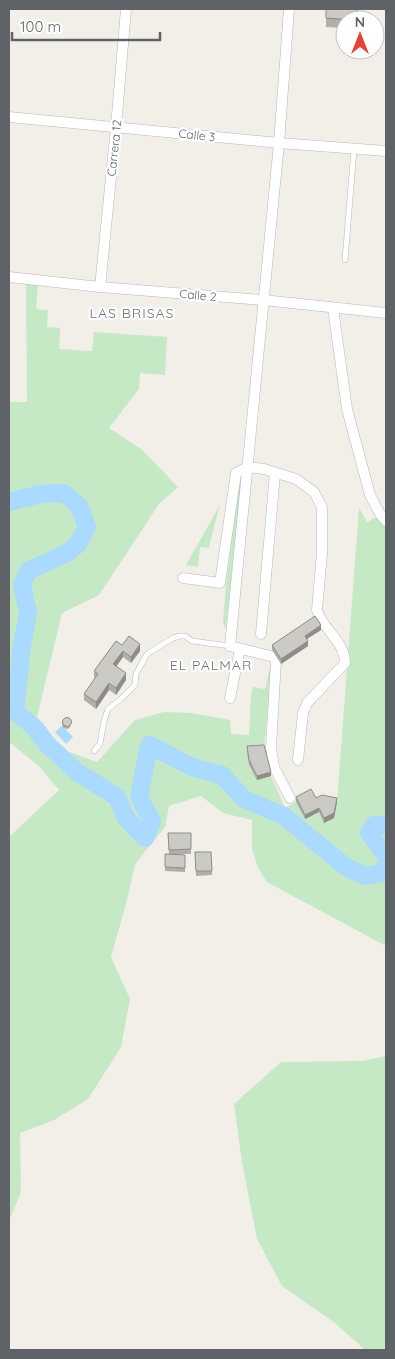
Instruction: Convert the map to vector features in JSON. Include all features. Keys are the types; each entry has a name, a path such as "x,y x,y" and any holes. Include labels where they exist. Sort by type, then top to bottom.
{"street":[{"name":"Carrera 12","path":"100,287 126,9"},
{"path":"230,698 248,467 279,143 289,9"},
{"name":"Calle 3","path":"9,117 279,143 386,151"},
{"name":"Calle 2","path":"9,277 386,313"},
{"path":"332,308 347,409 370,495 386,521"},
{"path":"183,578 220,583 236,473 248,467 264,469 296,479 314,492 322,507 322,553 317,610 319,617 342,648 345,663 307,704 303,713 298,760"},
{"path":"261,634 275,473"},
{"path":"235,647 274,657 276,660 271,748 274,767 290,798"}],"lane":[{"path":"345,260 354,149"},
{"path":"94,752 100,744 108,709 135,685 136,674 147,654 173,638 180,636 185,636 192,641 235,647"}],"green space":[{"path":"26,281 38,283 36,309 48,310 47,327 60,328 59,349 92,351 94,332 167,337 165,375 140,373 139,389 109,428 141,449 178,487 159,504 99,595 62,613 37,717 61,749 97,762 135,720 164,712 190,713 230,720 231,734 249,735 253,687 265,689 272,659 264,750 257,780 271,776 285,808 296,802 305,819 319,812 334,818 337,802 359,508 367,522 377,517 386,527 386,946 267,882 258,868 252,849 252,820 223,813 201,796 169,806 165,827 135,864 111,957 130,999 121,1047 88,1099 54,1120 20,1133 21,1192 9,1221 9,837 59,790 40,767 9,742 9,402 27,402"},
{"path":"243,469 225,629 223,622 226,586 240,471"},
{"path":"220,505 209,548 200,547 198,567 186,565"},
{"path":"386,1056 386,1350 365,1350 335,1323 282,1286 257,1239 242,1162 234,1104 281,1062 362,1061"}],"water":[{"path":"62,726 73,737 66,744 55,732"}],"building":[{"path":"326,9 357,9 335,10 335,19 326,18"},
{"path":"315,616 321,625 305,636 308,641 281,659 272,645"},
{"path":"129,636 140,644 131,657 123,651 113,664 126,673 116,688 109,683 96,702 84,694 98,674 94,671 116,641 122,645"},
{"path":"67,717 72,722 67,727 62,722"},
{"path":"264,745 271,772 257,776 249,760 247,746"},
{"path":"311,789 316,798 322,795 337,798 334,813 324,818 319,808 305,815 296,797"},
{"path":"168,833 191,833 191,849 169,850"},
{"path":"195,852 211,852 212,871 196,871"},
{"path":"165,854 185,855 185,868 165,867"}],"waterway":[{"path":"9,502 40,494 64,493 79,506 87,527 78,544 67,553 28,571 22,585 28,612 22,646 15,711 35,728 47,744 77,772 117,797 126,818 145,838 152,821 139,797 149,745 192,767 222,775 244,799 284,816 346,867 365,876 382,873 386,865"},
{"path":"386,825 374,825 369,833 386,856"}],"district":[{"name":"LAS BRISAS","path":"132,313"},
{"name":"EL PALMAR","path":"211,665"}]}
